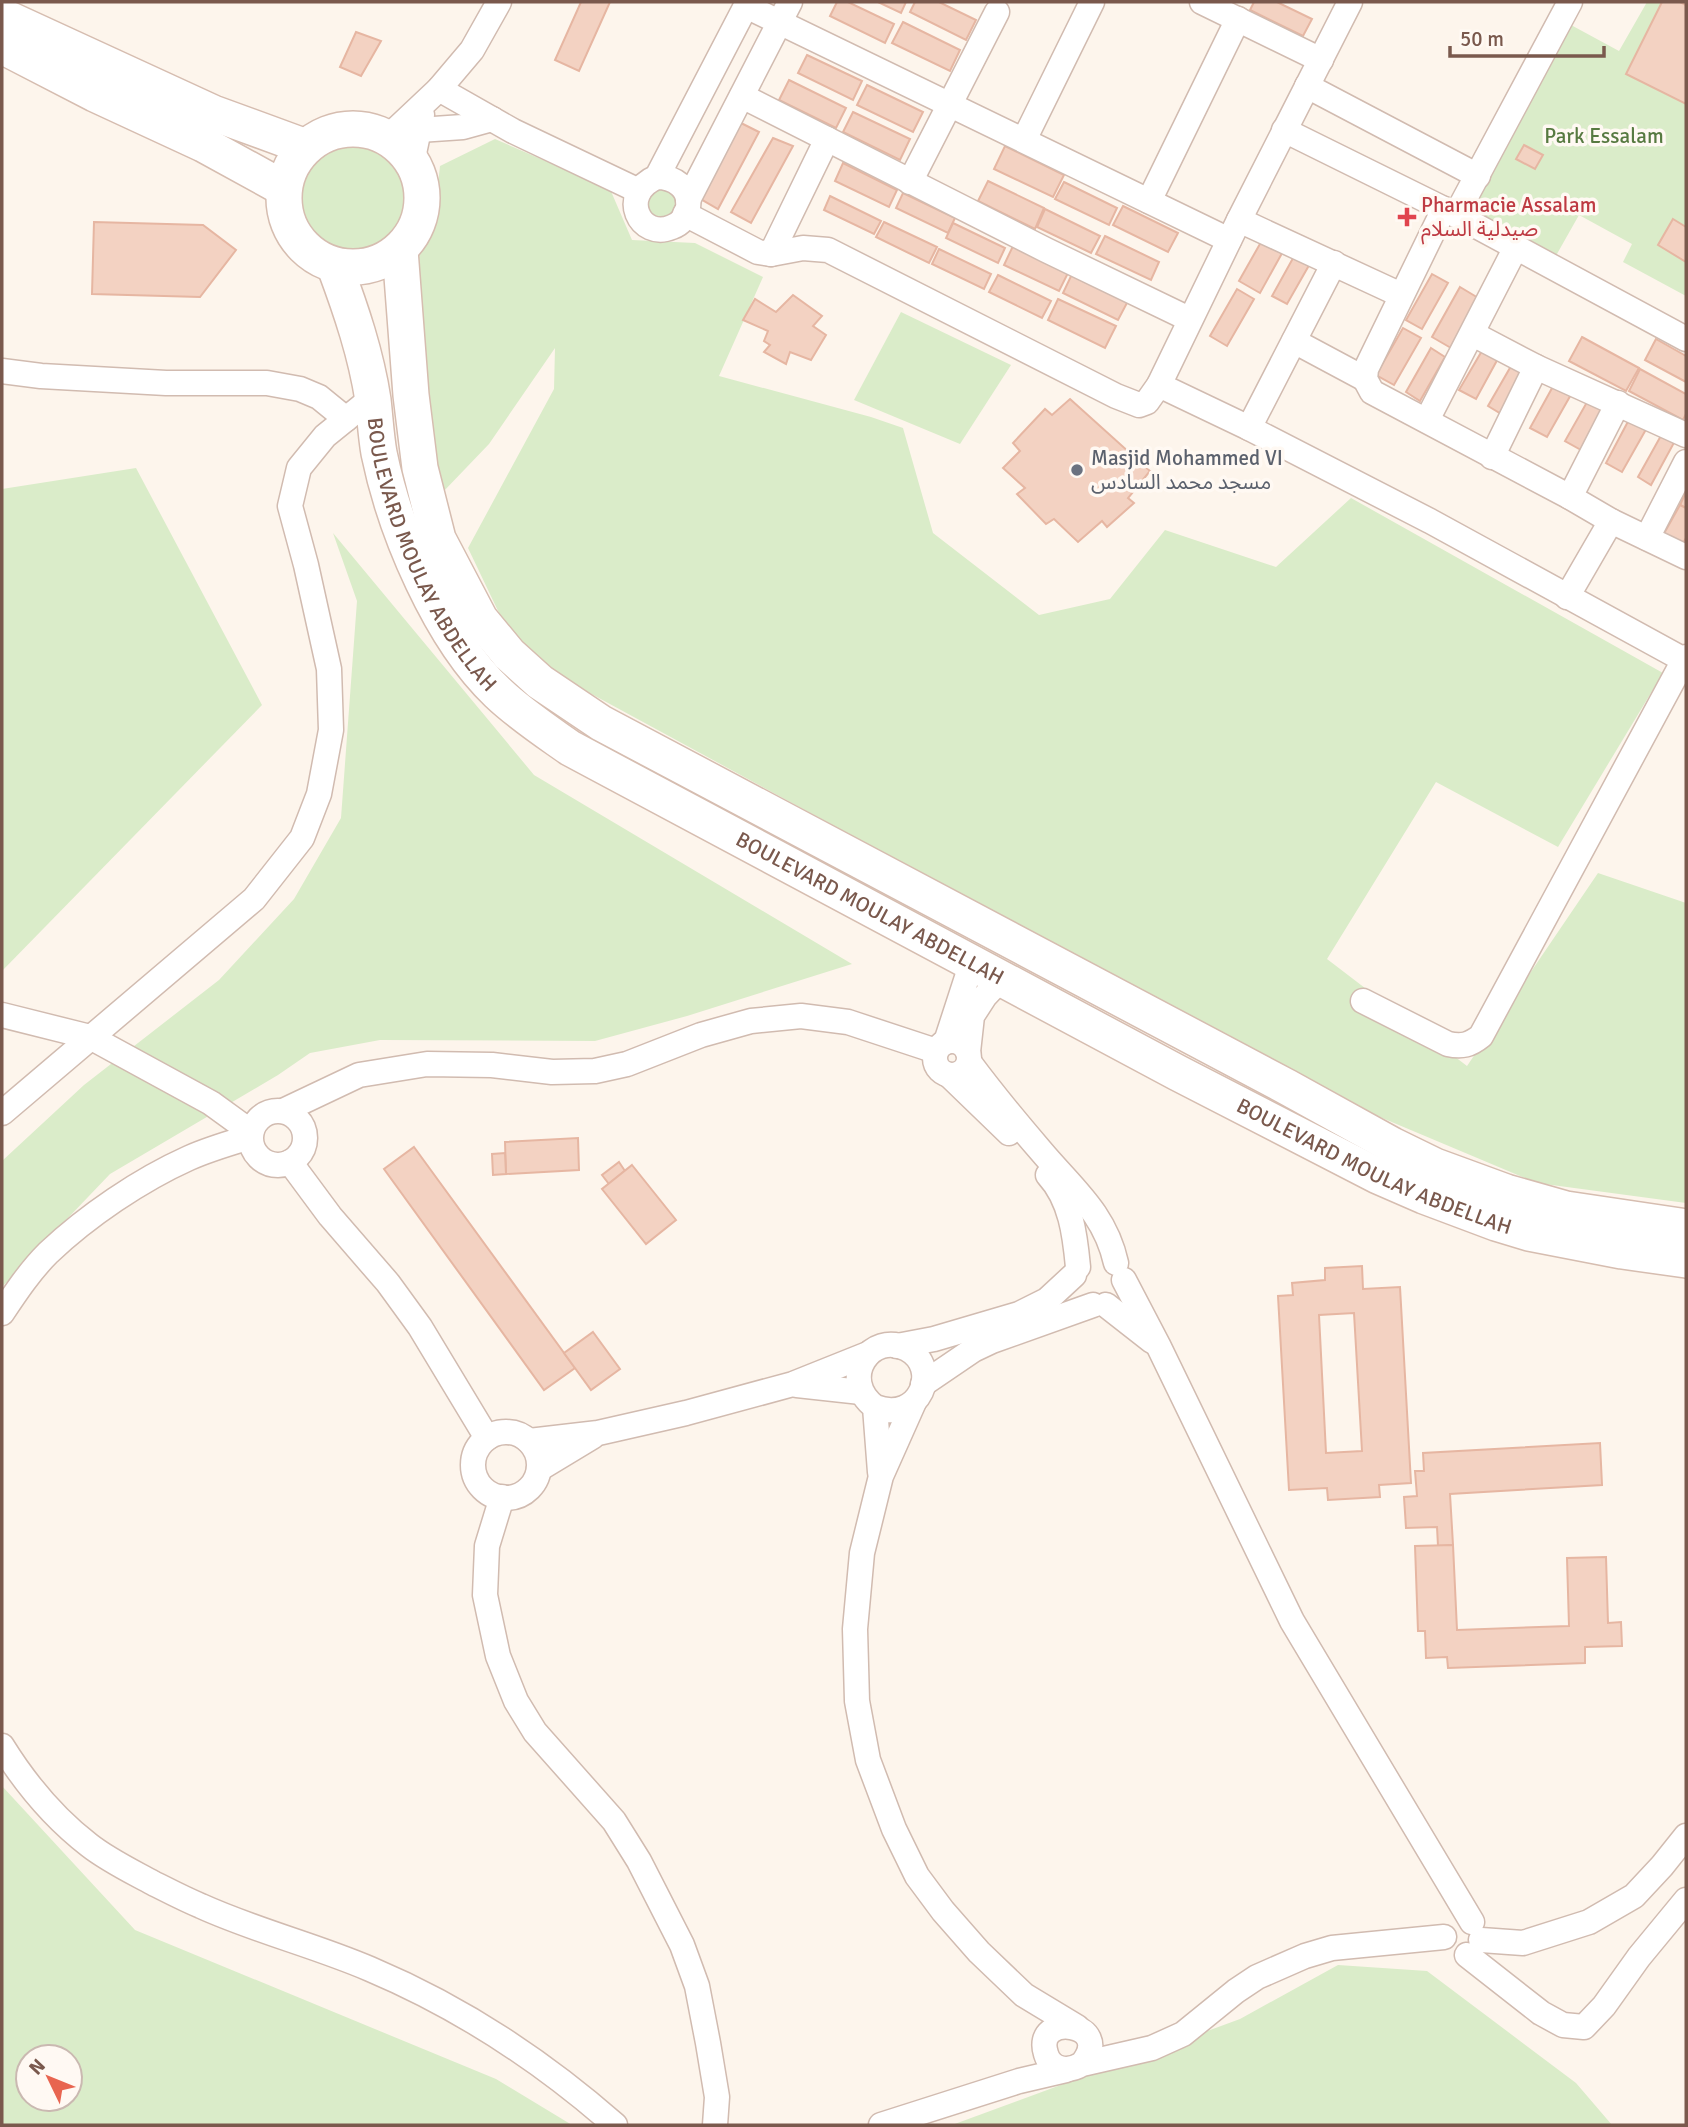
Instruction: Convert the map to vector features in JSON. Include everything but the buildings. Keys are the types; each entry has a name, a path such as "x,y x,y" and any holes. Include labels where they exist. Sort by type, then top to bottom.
{"main road":[{"path":"2,16 213,113 306,147"},
{"path":"2,46 95,94 203,144 283,188"},
{"path":"354,129 406,144 419,180 422,199 416,226 400,250 370,267 335,267 305,251 286,222 283,188 291,165 306,147 320,137 354,129"},
{"name":"BOULEVARD MOULAY ABDELLAH","path":"400,250 411,395 420,468 438,539 480,619 509,654 540,682 601,723 1436,1166 1506,1192 1566,1209 1686,1227"},
{"name":"BOULEVARD MOULAY ABDELLAH","path":"335,267 353,316 359,408 379,452 402,536 446,626 468,659 497,693 526,717 570,748 1250,1111 1378,1176 1424,1196 1529,1233 1686,1260"}],"street":[{"path":"406,144 432,95 472,50 499,2"},
{"path":"1024,140 1092,2"},
{"path":"1202,2 1321,60"},
{"path":"687,207 758,252 771,254 803,248 828,250 1139,405 1147,402 1159,385 1189,319 1350,2"},
{"path":"1365,379 1369,360 1401,295 1450,212 1478,176 1570,2"},
{"path":"785,12 677,225 667,230 650,227 637,213 635,204 747,4 785,12 950,104 1149,201 1334,263 1401,295"},
{"path":"910,182 997,12"},
{"path":"1149,201 1238,19"},
{"path":"1307,86 1478,176"},
{"path":"432,95 492,119 513,131 648,184 666,177 678,182 687,193 687,207"},
{"path":"406,144 432,95"},
{"path":"742,96 1189,319"},
{"path":"406,144 492,119"},
{"path":"1284,130 1450,212 1686,339"},
{"path":"771,254 827,139"},
{"path":"1427,420 1516,247"},
{"path":"1249,428 1334,263"},
{"path":"1473,334 1536,367 1686,435"},
{"path":"1294,341 1365,379 1372,392 1611,521 1686,557"},
{"path":"1492,457 1536,367"},
{"path":"2,371 41,376 166,383 267,383 300,389 359,408"},
{"path":"1159,385 1430,521 1685,659 1678,690 1481,1036 1472,1044 1460,1047 1448,1045 1363,1001"},
{"path":"1570,497 1618,403"},
{"path":"2,1113 254,899 302,838 319,794 331,730 329,669 290,506 299,468 325,436 359,408"},
{"path":"1647,538 1686,461"},
{"path":"1567,597 1611,521"},
{"path":"972,961 954,1057 1005,1129 1056,1183 1074,1231 1075,1290 1086,1302 1099,1305 1158,1345"},
{"path":"954,1057 972,1016 985,996 1002,978"},
{"path":"2,1015 90,1037 212,1103 253,1142 265,1163 273,1165 290,1162 297,1157 305,1142 303,1126 291,1113 212,1103"},
{"path":"253,1142 254,1124 274,1112 359,1075 427,1064 492,1065 552,1072 595,1071 627,1064 701,1035 751,1020 801,1016 848,1022 954,1057 1076,1187 1105,1228 1123,1287 1117,1298 992,1340 973,1350 919,1393 905,1408 895,1411 885,1411 868,1400 793,1384"},
{"path":"303,1126 359,1075"},
{"path":"2,1312 46,1255 82,1224 140,1185 190,1157 253,1142"},
{"path":"290,1162 420,1327 487,1438"},
{"path":"529,1441 598,1433 686,1413 793,1384 877,1348 934,1339 1019,1314 1047,1300 1087,1259 1099,1256 1120,1271 1292,1621 1448,1884 1461,1938 1541,2012 1563,2025 1584,2027 1604,2006 1639,1957 1686,1900"},
{"path":"897,1346 915,1355 924,1374 919,1393 881,1476 862,1553 855,1629 857,1701 868,1760 894,1829 917,1875 943,1911 979,1952 1024,1995 1080,2030 1088,2040 1088,2057 1074,2067 1058,2068 1024,1995"},
{"path":"868,1354 858,1372 858,1383 868,1400 881,1476"},
{"path":"504,1432 522,1436 529,1441 536,1449 539,1459 536,1479 530,1488 522,1494 502,1497 491,1494 482,1487 476,1478 475,1456 487,1438 504,1432"},
{"path":"539,1469 598,1433"},
{"path":"502,1497 487,1546 485,1595 498,1656 516,1701 528,1722 614,1821 639,1861 682,1945 697,1986 717,2097 715,2125"},
{"path":"2,1746 21,1775 56,1815 89,1845 126,1869 201,1906 247,1925 311,1945 415,1989 508,2042 544,2067 615,2125"},
{"path":"881,2125 1019,2081 1152,2048 1182,2034 1256,1977 1292,1961 1332,1948 1461,1938 1523,1943 1589,1922 1634,1896 1686,1836"},
{"path":"1019,2081 1046,2046 1052,2031 1060,2026 1068,2025 1152,2048"},
{"path":"717,2097 731,2125"}],"green space":[{"name":"Park Essalam","path":"1647,2 1686,2 1686,296 1623,262 1632,244 1579,215 1553,261 1468,216 1571,25 1619,51"},
{"path":"495,139 610,189 632,240 695,243 763,277 719,376 903,428 933,533 1039,615 1110,599 1165,530 1276,567 1351,498 1663,673 1558,847 1436,782 1327,959 1467,1066 1598,873 1686,903 1686,1203 1537,1183 1337,1099 551,672 511,638 468,548 554,389 555,348 489,444 442,493 420,385 411,277 434,220 440,166"},
{"path":"354,143 375,147 393,160 406,178 410,199 406,220 393,238 375,251 354,255 333,251 315,238 302,220 298,199 302,178 315,160 333,147"},
{"path":"670,184 681,207 667,221 648,214 646,194"},
{"path":"901,312 1011,365 960,444 854,400"},
{"path":"136,468 262,705 2,971 2,489"},
{"path":"333,533 534,775 852,964 687,1016 595,1041 380,1040 310,1053 278,1075 110,1174 2,1287 2,1161 84,1085 219,980 294,899 341,818 357,601"},
{"path":"2,1786 135,1930 496,2079 572,2125 2,2125"},
{"path":"1338,1965 1427,1971 1576,2083 1612,2125 952,2125 1240,2019"}],"place":[{"name":"Pharmacie Assalam صيدلية السلام","path":"1407,217"},
{"name":"Masjid Mohammed VI مسجد محمد السادس","path":"1077,470"}]}
